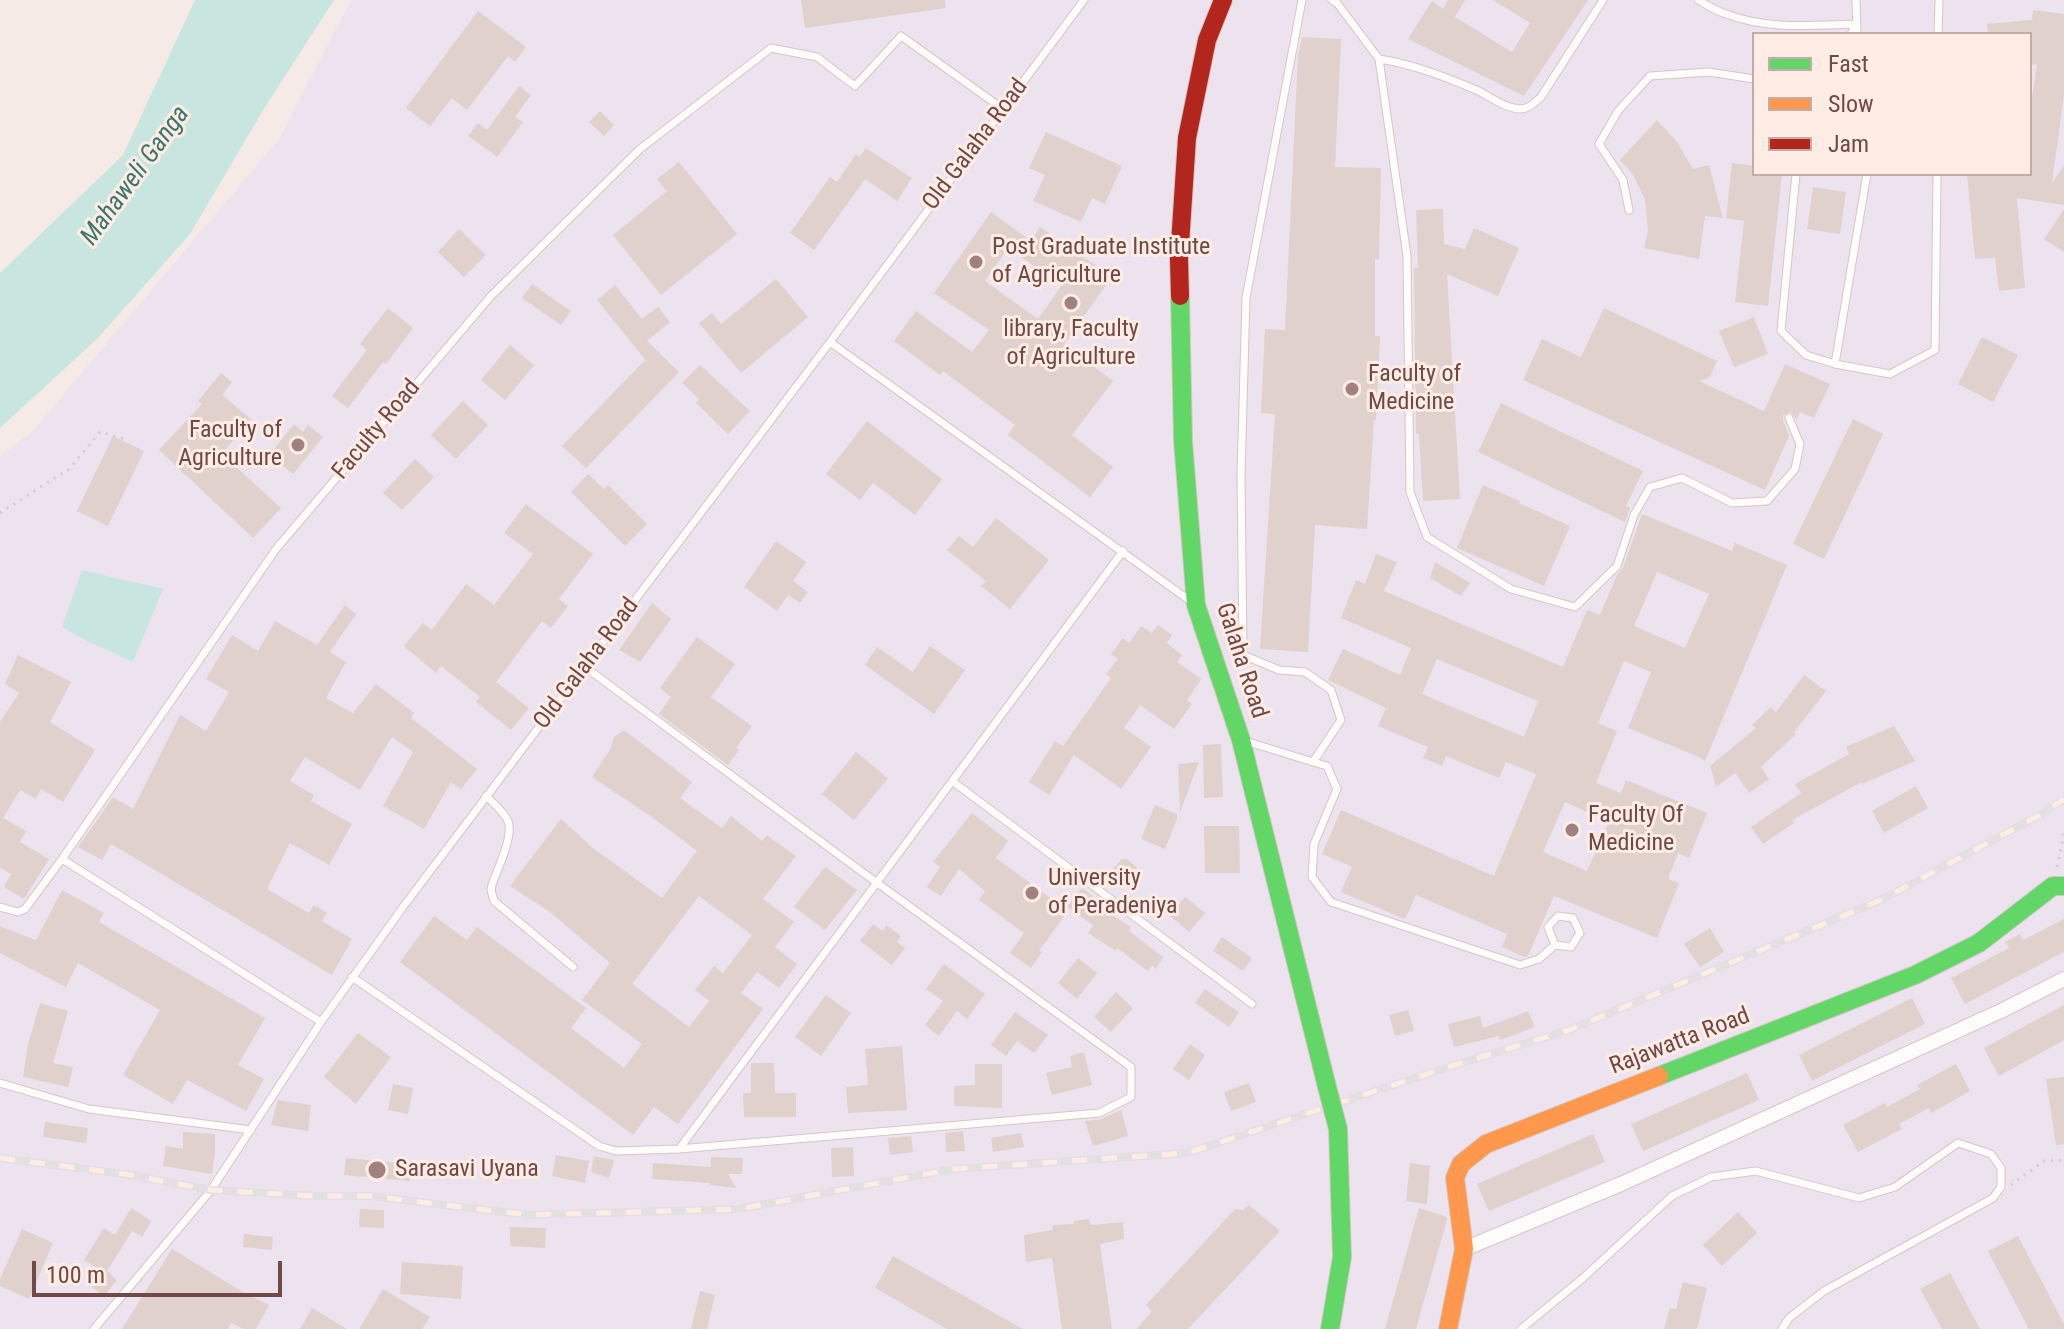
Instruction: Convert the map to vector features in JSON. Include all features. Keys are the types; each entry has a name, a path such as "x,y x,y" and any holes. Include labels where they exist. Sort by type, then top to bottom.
{"main road":[{"name":"Galaha Road","path":"1223,0 1207,40 1187,138 1179,259 1183,441 1196,605 1241,740 1338,1129 1342,1257 1330,1329"},
{"name":"Rajawatta Road","path":"1448,1329 1464,1249 1455,1178 1461,1164 1486,1144 1915,975 1979,943 2058,886"}],"street":[{"path":"1464,1249 1621,1184 2064,979"}],"lane":[{"name":"Old Galaha Road","path":"94,1329 211,1190 352,977 1084,0"},
{"path":"1302,0 1246,298 1241,475 1243,655 1279,670 1305,672 1331,690 1341,720 1313,762"},
{"path":"1332,0 1379,59 1407,256 1410,492 1427,537 1511,589 1575,607 1617,566 1634,515 1650,487 1682,478 1732,503 1767,501 1795,469 1800,444 1789,418"},
{"path":"1379,59 1440,75 1508,107 1530,107 1541,97 1603,0"},
{"path":"1698,0 1724,14 1763,24 1856,24"},
{"path":"1856,0 1857,32"},
{"path":"1938,32 1939,0"},
{"path":"1852,32 1856,24"},
{"name":"Faculty Road","path":"62,859 276,549 491,296 640,149 771,48 817,57 855,86 901,36 1003,109"},
{"path":"1629,210 1623,180 1599,144 1618,111 1650,76 1709,72 1752,79"},
{"path":"1796,176 1781,331 1806,355 1890,374 1935,350 1937,176"},
{"path":"1835,364 1867,176"},
{"path":"830,342 1196,605"},
{"path":"679,1149 1123,551"},
{"path":"352,977 599,1146 616,1151 679,1149 1099,1113 1131,1097 1131,1067 585,667"},
{"path":"1241,740 1327,766 1337,789 1314,844 1312,877 1331,902 1520,965 1539,959 1555,945 1571,947 1580,933 1573,918 1558,916 1548,927 1555,945"},
{"path":"952,781 1252,1004"},
{"path":"486,796 502,812 510,834 492,885 494,901 573,967"},
{"path":"0,907 18,912 25,909 62,859 321,1022"},
{"path":"0,1083 89,1109 251,1130"},
{"path":"1521,1329 1583,1278 1672,1196 1711,1177 1756,1171 1859,1198 1895,1187 1958,1143 1991,1154 2001,1168 2001,1187 1993,1198 1824,1291 1789,1318 1782,1329"}],"path":[{"path":"0,513 69,469 100,432 125,439"},
{"path":"2058,886 2064,833"},
{"path":"1993,1198 2044,1161 2064,1160"}],"shaded area":[{"name":"University of Peradeniya","path":"351,0 2064,0 2064,1329 0,1329 0,456 32,432 279,139"}],"water":[{"name":"Mahaweli Ganga","path":"195,0 334,0 265,107 190,234 97,339 0,428 0,273 123,155"},
{"path":"82,570 163,589 133,662 62,627"}],"building":[{"path":"801,0 945,0 946,8 805,28"},
{"path":"1448,0 1465,0 1455,17 1512,52 1530,23 1493,0 1588,0 1524,96 1408,39 1432,1 1443,9"},
{"path":"2033,10 2064,14 2064,95 2052,183 2064,165 2064,205 2017,198 2025,288 1999,291 1995,258 1975,259 1967,176 2032,176 2032,98 2037,64 2032,65 2032,32 1988,32 1987,24 2032,20"},
{"path":"478,11 526,47 515,62 508,56 467,110 452,98 430,126 406,108"},
{"path":"1302,37 1341,39 1335,167 1381,168 1379,260 1375,259 1375,336 1380,336 1367,529 1315,525 1308,652 1260,649 1275,414 1261,413 1265,329 1285,330 1298,55"},
{"path":"519,86 531,95 515,117 523,122 497,157 468,136 478,123 487,130"},
{"path":"600,111 614,125 604,136 589,122"},
{"path":"1657,120 1677,142 1693,169 1709,165 1723,218 1705,216 1699,259 1644,248 1648,230 1645,200 1633,174 1620,160"},
{"path":"1046,132 1122,166 1105,204 1092,198 1081,222 1033,201 1045,175 1029,168"},
{"path":"866,148 912,178 897,201 865,179 814,250 790,233 830,177 837,182 856,154 860,157"},
{"path":"679,162 737,234 661,295 613,235 667,191 657,179"},
{"path":"1732,163 1752,166 1752,176 1782,176 1768,306 1735,302 1744,221 1726,218"},
{"path":"1813,187 1846,192 1840,234 1807,229"},
{"path":"1443,209 1444,244 1465,249 1474,228 1519,248 1498,296 1447,274 1460,499 1423,501 1419,434 1416,434 1416,210"},
{"path":"2064,209 2064,252 2044,239"},
{"path":"991,212 1031,241 1040,227 1112,277 1064,344 1113,381 1072,435 1113,467 1090,497 1008,435 1015,425 943,371 940,375 894,341 916,311 972,352 989,330 934,293","holes":["1008,248 1062,285 1038,319 985,281"]},
{"path":"459,229 486,255 464,277 438,252"},
{"path":"776,279 808,317 741,373 699,323 712,313 721,324"},
{"path":"532,284 571,311 561,325 522,298"},
{"path":"615,285 642,319 658,307 670,322 647,341 679,372 586,468 562,446 644,361 648,363 597,300"},
{"path":"388,308 413,328 348,408 332,396 367,350 360,344"},
{"path":"1604,308 1717,361 1710,377 1699,381 1764,411 1785,364 1830,384 1814,418 1800,412 1797,420 1791,412 1783,415 1789,436 1765,490 1523,380 1542,339 1581,357"},
{"path":"1754,317 1768,354 1734,367 1719,331"},
{"path":"1982,337 2018,355 1993,402 1958,384"},
{"path":"510,345 534,365 505,400 481,380"},
{"path":"700,365 750,411 728,434 696,403 699,399 682,383"},
{"path":"221,373 232,382 222,395 251,419 222,454 281,508 253,538 159,450 202,404 198,401"},
{"path":"463,401 488,425 456,459 431,435"},
{"path":"1501,403 1643,471 1626,506 1630,508 1625,522 1478,452"},
{"path":"1853,419 1883,434 1824,559 1793,544"},
{"path":"867,421 942,479 915,515 873,483 860,500 826,474"},
{"path":"294,424 303,432 308,425 323,437 293,474 269,455"},
{"path":"113,436 144,451 108,526 77,511"},
{"path":"415,459 434,477 402,510 383,493"},
{"path":"588,474 604,489 608,485 647,524 625,546 571,492"},
{"path":"1483,485 1570,526 1544,586 1457,548"},
{"path":"526,504 593,554 559,599 568,606 551,628 542,621 496,682 529,708 511,730 476,702 480,697 441,666 436,673 404,646 423,623 432,630 466,584 494,605 533,554 504,533"},
{"path":"1642,514 1732,551 1735,543 1787,565 1705,761 1628,728 1651,672 1624,661 1598,723 1617,731 1596,783 1621,793 1626,780 1707,813 1689,858 1678,853 1668,879 1679,883 1657,938 1554,896 1528,956 1524,957 1502,947 1507,934 1416,895 1405,919 1341,892 1352,867 1322,854 1341,810 1494,876 1536,774 1506,762 1499,778 1446,756 1442,766 1423,758 1428,747 1378,726 1386,708 1328,680 1343,649 1400,675 1411,648 1341,618 1356,580 1365,584 1376,554 1397,562 1384,591 1563,667 1587,610 1600,615 1623,568","holes":["1657,572 1709,594 1685,648 1634,626","1437,659 1538,701 1524,737 1422,694","1565,802 1609,822 1587,871 1543,852"]},
{"path":"996,518 1049,560 1010,609 981,586 986,581 947,550 959,536 973,547"},
{"path":"776,541 806,562 793,581 808,592 800,603 788,595 777,611 744,587"},
{"path":"1435,562 1470,583 1461,596 1430,578"},
{"path":"652,603 671,619 640,662 619,650"},
{"path":"345,605 356,614 330,652 346,662 326,698 353,713 376,684 414,713 411,718 477,769 461,789 451,782 424,829 383,806 413,752 392,737 360,790 305,757 290,781 314,795 311,801 352,824 329,865 290,843 267,889 309,913 314,905 327,913 322,921 352,939 332,975 111,844 102,860 78,847 113,797 133,809 180,715 206,731 229,692 206,679 232,635 258,651 275,621 317,645"},
{"path":"1158,625 1172,635 1167,643 1182,655 1177,662 1201,679 1187,700 1192,704 1174,729 1140,705 1124,728 1151,747 1121,789 1074,755 1049,795 1029,782 1055,741 1063,746 1111,678 1106,674 1118,659 1111,654 1123,638 1129,643 1141,626 1152,633"},
{"path":"697,637 735,664 711,697 752,726 728,765 659,714 671,697 660,688"},
{"path":"930,646 965,670 934,714 865,665 877,647 913,672"},
{"path":"18,655 71,682 50,722 95,750 63,802 41,789 36,799 20,790 3,818 26,831 20,842 49,859 24,899 4,887 11,874 0,868 0,722 19,693 5,684"},
{"path":"1804,675 1826,691 1794,732 1796,734 1761,767 1769,779 1749,793 1735,773 1716,787 1710,766 1756,728 1752,725 1771,707 1776,712"},
{"path":"1894,726 1915,761 1862,782 1792,820 1794,823 1763,844 1751,827 1801,793 1795,784 1849,754 1846,747"},
{"path":"624,730 692,782 680,798 722,828 731,816 762,841 767,835 796,856 763,899 794,922 775,947 797,964 779,988 757,972 741,993 763,1009 678,1124 654,1107 633,1135 400,962 434,916 467,940 477,927 586,1008 571,1028 624,1068 642,1044 582,1000 610,963 550,912 510,886 561,819 593,848 662,898 697,851 592,777 611,748 614,737","holes":["699,896 752,935 723,973 714,966 695,990 709,1001 689,1027 632,984"]},
{"path":"1221,744 1223,797 1204,798 1203,745"},
{"path":"856,752 888,778 854,820 822,794"},
{"path":"1199,762 1180,812 1178,764"},
{"path":"1916,786 1928,808 1884,833 1872,811"},
{"path":"1155,805 1177,814 1165,849 1141,839"},
{"path":"972,813 1008,841 996,858 1068,911 1039,951 1042,952 1031,968 1010,953 1024,933 979,900 985,891 959,869 941,896 927,887 940,867 933,862"},
{"path":"1204,826 1239,826 1240,873 1205,873"},
{"path":"1122,859 1127,859 1137,868 1125,881 1113,869"},
{"path":"825,867 857,890 825,930 794,907"},
{"path":"1082,888 1095,898 1092,902 1131,927 1129,931 1163,957 1156,969 1152,965 1148,971 1117,948 1116,951 1088,933 1093,925 1067,907"},
{"path":"62,890 104,913 99,922 265,1018 238,1065 264,1079 246,1111 187,1080 173,1104 123,1075 160,1010 78,963 66,987 0,953 0,926 36,940"},
{"path":"1185,897 1205,913 1189,932 1170,916"},
{"path":"2064,919 2064,952 1965,1004 1951,978 2009,948 2005,942 2020,934 2023,940"},
{"path":"873,924 883,931 886,925 901,936 897,942 905,948 892,965 860,941"},
{"path":"1710,928 1724,952 1700,967 1684,944"},
{"path":"1222,937 1252,958 1243,971 1213,951"},
{"path":"1078,958 1097,973 1077,999 1058,983"},
{"path":"944,964 985,994 967,1019 957,1011 939,1036 925,1025 943,1001 926,989"},
{"path":"1205,989 1239,1012 1229,1027 1195,1003"},
{"path":"1116,992 1133,1008 1111,1032 1094,1017"},
{"path":"826,995 851,1013 821,1056 795,1037"},
{"path":"1912,998 1925,1024 1812,1081 1799,1055"},
{"path":"40,1003 68,1011 53,1063 73,1067 68,1087 23,1077 28,1044"},
{"path":"2064,1005 2064,1040 1999,1076 1984,1048"},
{"path":"1408,1010 1414,1031 1395,1036 1389,1015"},
{"path":"1528,1011 1535,1027 1500,1040 1499,1036 1454,1047 1448,1024 1480,1016 1483,1028"},
{"path":"1015,1012 1048,1035 1034,1053 1017,1041 1006,1056 991,1045"},
{"path":"358,1033 391,1057 356,1104 324,1077"},
{"path":"1190,1044 1205,1055 1189,1080 1173,1069"},
{"path":"902,1046 907,1110 848,1113 846,1087 868,1085 865,1049"},
{"path":"1084,1052 1092,1085 1052,1095 1046,1073 1072,1067 1070,1056"},
{"path":"751,1063 774,1063 775,1093 796,1093 796,1117 744,1117 743,1093 751,1093"},
{"path":"975,1064 1002,1064 1002,1108 954,1106 954,1086 975,1085"},
{"path":"1956,1064 1970,1091 1931,1113 1929,1108 1899,1124 1902,1129 1858,1152 1843,1125 1885,1103 1887,1107 1920,1089 1917,1085"},
{"path":"1747,1073 1759,1100 1643,1151 1631,1124"},
{"path":"2064,1077 2064,1144 2056,1145 2046,1079"},
{"path":"1249,1083 1256,1102 1231,1111 1224,1092"},
{"path":"393,1084 413,1088 408,1114 388,1110"},
{"path":"278,1100 311,1105 308,1131 271,1125"},
{"path":"1121,1110 1128,1136 1093,1146 1085,1121 1101,1119"},
{"path":"45,1122 88,1128 86,1143 43,1137"},
{"path":"963,1131 965,1151 946,1152 945,1133"},
{"path":"183,1132 215,1134 212,1174 163,1166 166,1146 183,1149"},
{"path":"1021,1133 1024,1147 993,1152 991,1138"},
{"path":"1593,1134 1605,1162 1489,1211 1477,1184"},
{"path":"911,1136 913,1152 890,1155 888,1138"},
{"path":"853,1147 854,1176 832,1177 831,1148"},
{"path":"556,1155 589,1161 585,1183 552,1176"},
{"path":"594,1156 614,1160 609,1178 591,1172"},
{"path":"711,1157 743,1158 742,1174 728,1174 736,1188 652,1179 653,1163 711,1167"},
{"name":"Sarasavi Uyana","path":"346,1158 411,1164 410,1181 344,1175"},
{"path":"1410,1163 1430,1166 1427,1204 1406,1201"},
{"path":"1249,1205 1280,1231 1188,1329 1137,1329 1152,1311 1146,1305 1235,1209 1243,1210"},
{"path":"131,1208 151,1221 142,1237 132,1231 107,1271 117,1280 104,1296 92,1287 104,1273 84,1260 104,1228 115,1235"},
{"path":"1419,1208 1447,1217 1447,1220 1416,1329 1385,1329"},
{"path":"360,1209 384,1210 384,1228 359,1227"},
{"path":"1738,1212 1757,1233 1722,1266 1703,1245"},
{"path":"1089,1219 1091,1225 1123,1222 1124,1239 1100,1244 1112,1329 1062,1329 1052,1258 1026,1262 1024,1235 1052,1230 1053,1225 1074,1224 1074,1221"},
{"path":"510,1227 546,1228 545,1248 510,1246"},
{"path":"22,1229 53,1243 29,1299 0,1286 0,1279"},
{"path":"244,1234 273,1237 272,1250 243,1247"},
{"path":"2018,1236 2064,1329 2029,1329 1988,1251"},
{"path":"172,1249 269,1305 256,1329 244,1329 231,1323 228,1329 122,1329"},
{"path":"893,1256 1023,1329 947,1329 875,1288"},
{"path":"402,1262 463,1266 461,1299 400,1294"},
{"path":"1950,1273 1980,1329 1942,1329 1920,1289"},
{"path":"1683,1282 1707,1288 1697,1329 1664,1329 1670,1308 1676,1309"},
{"path":"383,1289 430,1317 422,1329 359,1329"},
{"path":"700,1291 715,1295 707,1329 691,1329"},
{"path":"312,1308 347,1329 300,1329"}],"railway":[{"path":"0,1158 124,1174 211,1190 370,1196 529,1215 739,1209 953,1169 1187,1153 1569,1030 1881,900 2064,799"}],"traffic: fast":[{"path":"1180,296 1183,441 1196,605 1241,740 1326,1083"},
{"path":"1659,1076 1915,975 1979,943 2053,886 2064,886"},
{"path":"1326,1083 1338,1129"},
{"path":"1330,1329 1342,1257 1338,1129"}],"traffic: slow":[{"path":"1448,1329 1464,1249 1455,1178 1461,1164 1486,1144 1659,1076"}],"traffic: jam":[{"path":"1180,296 1179,259 1187,138 1207,40 1223,0"}],"place":[{"name":"Post Graduate Institute of Agriculture","path":"976,262"},
{"name":"library, Faculty of Agriculture","path":"1071,303"},
{"name":"Faculty of Medicine","path":"1352,389"},
{"name":"Faculty of Agriculture","path":"298,445"},
{"name":"Faculty Of Medicine","path":"1572,830"},
{"name":"University of Peradeniya","path":"1032,893"},
{"name":"Sarasavi Uyana","path":"377,1170"}]}
